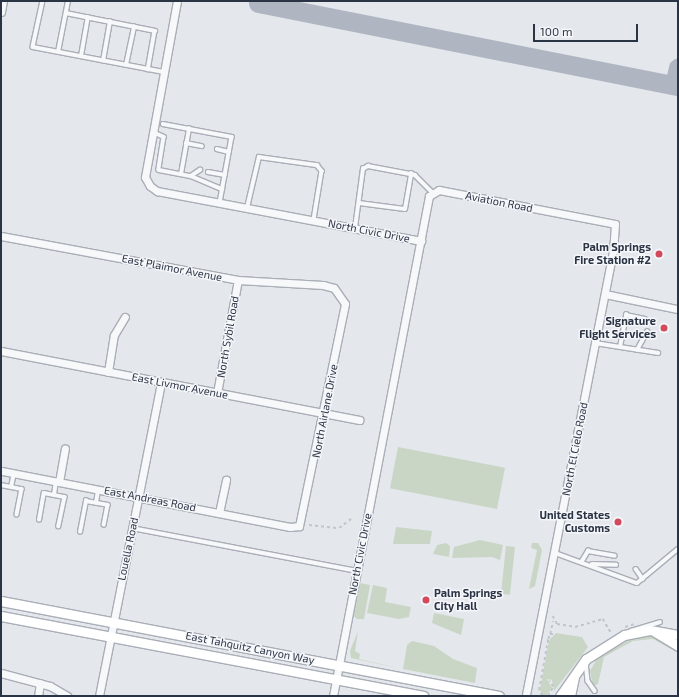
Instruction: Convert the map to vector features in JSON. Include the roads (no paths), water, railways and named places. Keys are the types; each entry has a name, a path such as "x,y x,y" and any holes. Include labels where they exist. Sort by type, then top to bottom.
{"main road":[{"name":"East Tahquitz Canyon Way","path":"1,600 499,696"},
{"name":"East Tahquitz Canyon Way","path":"1,616 424,696"},
{"path":"650,630 678,646"},
{"path":"560,696 586,659 624,635 650,630 678,635"},
{"path":"570,696 576,672"}],"street":[{"path":"1,12 3,1"},
{"name":"North Civic Drive","path":"177,1 145,177 150,186 157,191 421,241 334,696"},
{"name":"Aviation Road","path":"433,193 439,190 615,224"},
{"path":"421,241 433,193"},
{"name":"North El Cielo Road","path":"526,696 596,343 616,235 615,224"},
{"name":"East Plaimor Avenue","path":"1,236 238,280 323,285 342,295"},
{"name":"North Sybil Road","path":"217,393 238,280"},
{"path":"605,294 677,309"},
{"name":"North Airlane Drive","path":"299,526 343,320 345,304 342,295"},
{"path":"108,372 114,335 125,317"},
{"name":"East Livmor Avenue","path":"1,351 359,420"},
{"name":"Louella Road","path":"99,696 161,382"},
{"path":"58,482 65,450"},
{"name":"East Andreas Road","path":"1,471 219,513 299,526"},
{"path":"219,513 226,480"},
{"path":"1,673 40,683 67,696"},
{"path":"38,696 40,683"}],"lane":[{"path":"43,1 33,47 164,72"},
{"path":"58,52 68,1"},
{"path":"66,13 155,31 148,69"},
{"path":"80,56 88,18"},
{"path":"103,61 110,22"},
{"path":"126,65 134,27"},
{"path":"163,124 232,137 220,202"},
{"path":"181,174 189,129"},
{"path":"153,132 164,137 159,170 191,176 222,189"},
{"path":"186,143 202,146"},
{"path":"217,149 229,152"},
{"path":"248,208 258,157 316,165 322,171 314,220"},
{"path":"355,228 363,169 368,166 411,174 433,193"},
{"path":"191,176 200,170"},
{"path":"208,172 225,175"},
{"path":"359,203 405,209 411,174"},
{"path":"620,347 626,316 645,319 647,322"},
{"path":"637,350 647,332"},
{"path":"596,343 658,353"},
{"path":"11,487 14,473"},
{"path":"54,495 58,482"},
{"path":"1,485 22,489 17,515"},
{"path":"96,503 98,489"},
{"path":"39,520 44,493 65,497 59,526"},
{"path":"80,532 86,501 108,505 104,525"},
{"path":"132,528 357,571"},
{"path":"555,553 591,564 631,583 643,578 678,548"},
{"path":"582,561 588,551 615,556"},
{"path":"591,564 616,565"},
{"path":"636,568 643,578"},
{"path":"624,635 638,626 660,622"},
{"path":"586,659 588,681 595,691"}],"place":[{"name":"Palm Springs Fire Station #2","path":"659,254"},
{"name":"Signature Flight Services","path":"664,328"},
{"name":"United States Customs","path":"618,522"},
{"name":"Palm Springs City Hall","path":"426,600"}]}
